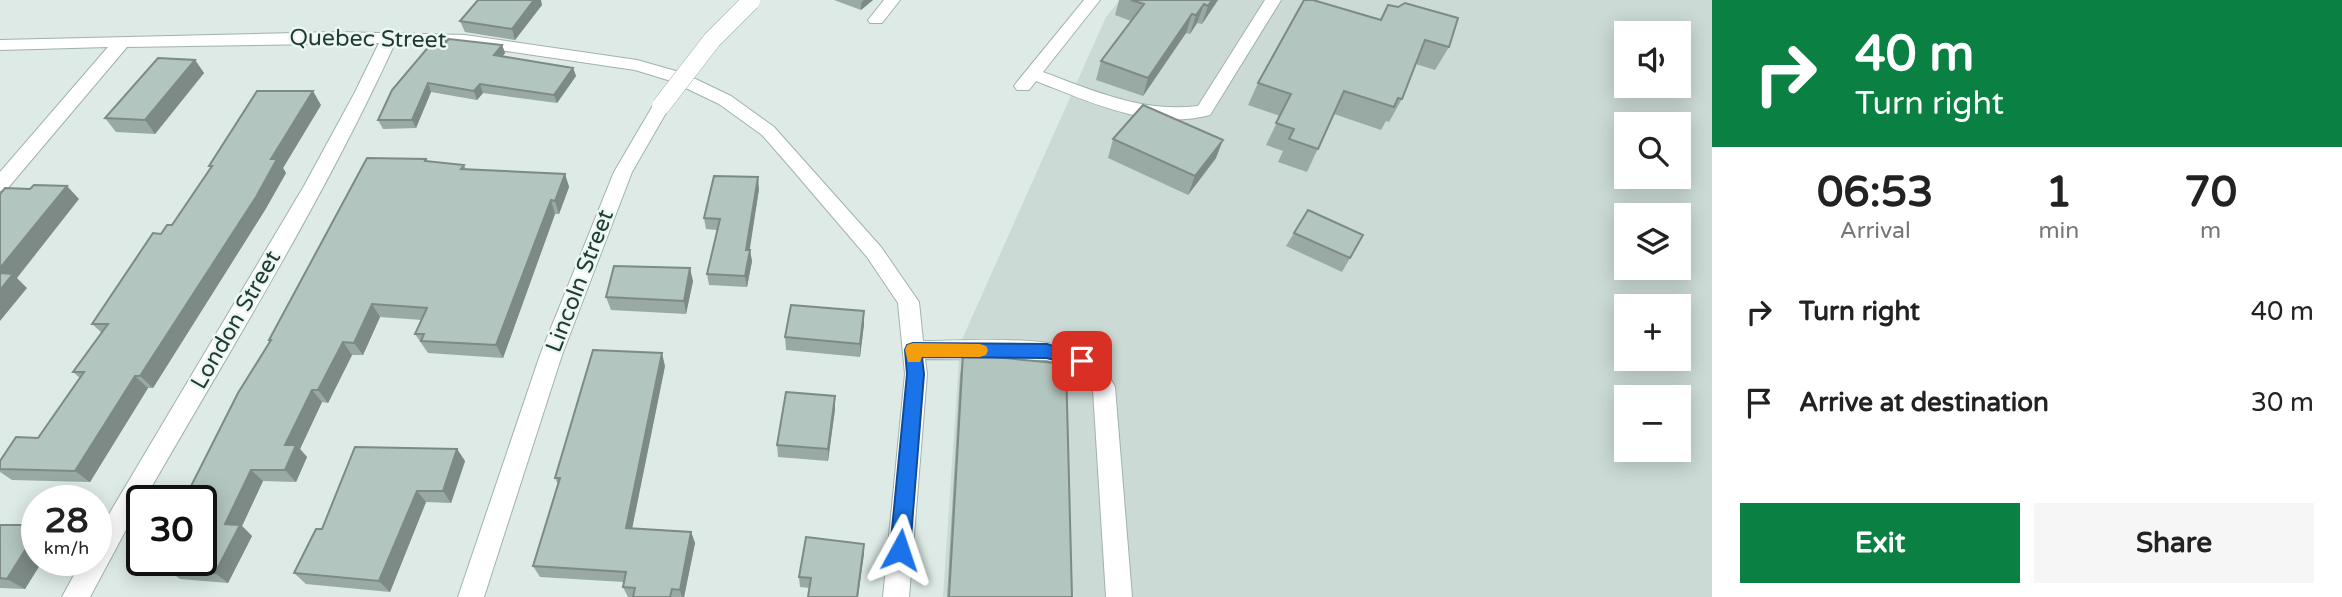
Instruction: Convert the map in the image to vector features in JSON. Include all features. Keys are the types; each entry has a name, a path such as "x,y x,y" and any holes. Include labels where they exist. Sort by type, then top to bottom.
{"street":[{"path":"876,20 892,0"},
{"path":"1092,0 1027,80 1137,112 1181,116 1204,111 1273,0"},
{"name":"Lincoln Street","path":"471,597 556,342 623,172 661,106 712,40 752,1"},
{"name":"Quebec Street","path":"0,44 389,38 465,40 607,59 677,77 725,100 768,131 874,252 908,302 916,374 896,597"},
{"name":"London Street","path":"75,597 313,186 363,94 389,38"},
{"path":"0,184 122,42"},
{"path":"913,350 1047,351 1082,361 1104,387 1119,597"}],"shaded area":[{"path":"1120,0 1712,0 1712,597 943,597 960,344 1106,17"}],"building":[{"path":"478,0 534,0 512,29 460,21"},
{"path":"1131,0 1212,0 1208,6 1204,4 1196,15 1192,14 1148,78 1101,61 1144,4"},
{"path":"1304,0 1313,0 1381,20 1388,5 1398,7 1405,3 1458,18 1449,47 1425,40 1402,99 1398,98 1394,107 1344,91 1318,149 1289,139 1294,129 1276,123 1291,94 1258,83"},
{"path":"436,38 447,38 445,43 449,39 502,45 494,55 573,68 554,95 480,84 474,91 428,83 412,120 378,120 392,90"},
{"path":"158,58 195,60 145,120 105,118"},
{"path":"257,91 313,91 271,159 277,159 256,197 140,376 135,376 75,471 0,469 0,461 16,437 38,438 84,372 73,372 108,324 92,324 153,233 161,234 167,225 172,225 212,166 209,166"},
{"path":"1143,105 1223,140 1195,176 1113,139"},
{"path":"367,158 426,159 425,161 464,165 461,169 565,174 555,201 551,200 496,345 421,341 424,334 415,334 427,308 372,304 354,343 343,342 318,390 312,390 285,445 296,445 285,470 251,470 225,524 240,525 217,569 217,485 192,485 238,393"},
{"path":"714,176 758,177 746,250 750,250 745,276 707,274 720,219 704,218"},
{"path":"34,185 67,186 0,268 0,194 5,188 30,189"},
{"path":"1308,210 1363,235 1350,258 1294,233"},
{"path":"614,266 690,268 684,301 606,297"},
{"path":"0,273 13,274 0,290"},
{"path":"791,305 864,311 860,344 785,337"},
{"path":"593,350 662,353 626,528 691,532 680,590 672,589 670,597 633,597 635,588 623,587 626,572 533,566 560,478 555,478"},
{"path":"963,354 1066,364 1072,597 949,597"},
{"path":"786,392 835,396 828,449 777,445"},
{"path":"355,447 457,449 443,491 417,491 379,581 294,573 316,529 322,529"},
{"path":"0,525 21,525 21,557 7,579 0,578"},
{"path":"806,537 864,544 857,597 808,597 811,578 799,577"}],"slow traffic":[{"path":"914,358 913,350 980,350"}],"route":[{"path":"900,550 916,374 913,350 1047,351 1082,361"}]}
